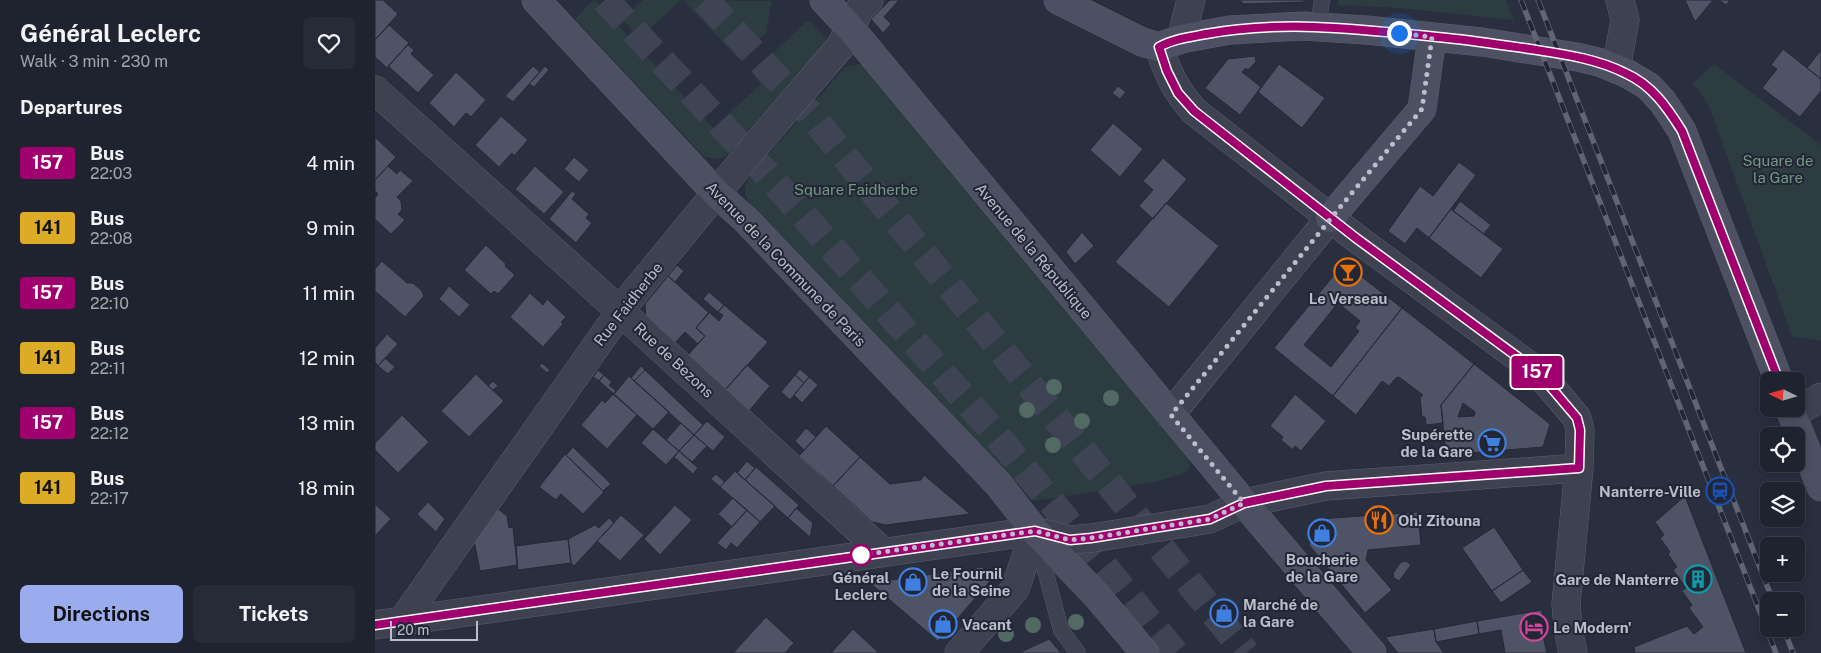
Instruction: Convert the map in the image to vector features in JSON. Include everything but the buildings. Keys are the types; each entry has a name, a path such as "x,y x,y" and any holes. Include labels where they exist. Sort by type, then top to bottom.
{"main road":[{"name":"Avenue de la Commune de Paris","path":"536,0 717,194 746,220 999,485 1035,531 1096,594 1145,653"},
{"name":"Avenue de la République","path":"824,0 851,29 1244,503 1372,653"},
{"path":"1058,0 1142,42 1170,43 1230,30 1303,26 1366,30 1482,42 1577,57 1602,63 1616,69 1648,86 1663,102 1682,131 1776,372"},
{"path":"1330,218 1422,109 1432,37"},
{"path":"1793,418 1821,487"}],"street":[{"name":"Rue Faidherbe","path":"384,621 621,311 750,152 840,47 860,9 869,0"},
{"path":"1191,0 1170,43 1167,71 1178,93 1194,111 1435,298 1538,372 1577,418 1580,430 1579,468 1566,604 1573,653"},
{"path":"1616,69 1625,20 1620,0"},
{"name":"Rue de Bezons","path":"375,90 621,311 883,552"},
{"path":"1171,415 1330,218"},
{"path":"1805,405 1821,397"},
{"path":"384,621 1035,531 1070,540 1091,538 1210,519 1244,503 1326,486 1579,468"},
{"path":"959,653 1015,589 1035,531"}],"lane":[{"path":"1318,27 1322,0"},
{"path":"1035,531 1061,630 1078,653"}],"green space":[{"path":"593,0 713,128 761,84 752,73 805,23 811,21 826,39 824,44 727,156 718,159 704,157 575,19"},
{"path":"643,0 681,0 640,38 622,19"},
{"path":"683,0 772,1 766,33 739,59"},
{"path":"1338,0 1506,0 1514,20 1399,8 1338,5"},
{"name":"Square Faidherbe","path":"860,64 867,66 1188,457 1190,467 1185,473 1155,482 1034,501 766,223 751,205 745,189 751,174 840,73 846,67"},
{"name":"Square de la Gare","path":"1714,64 1821,145 1821,341 1792,336 1709,106 1693,83"}],"tunnel":[{"path":"605,0 767,174 992,430 1175,653"},
{"path":"705,0 816,121 1246,653"}],"railway":[{"path":"1521,0 1776,653"},
{"path":"1538,0 1769,592"},
{"path":"1787,637 1793,653"}],"bus line":[{"name":"157","path":"375,625 1035,531 1070,540 1091,538 1210,519 1244,503 1326,486 1579,468 1580,430 1577,418 1538,372 1435,298 1256,161 1194,111 1178,93 1167,71 1159,47 1181,39 1230,30 1303,26 1366,30 1482,42 1577,57 1602,63 1626,73 1648,86 1663,102 1682,131 1776,372"}],"place":[{"name":"Le Verseau","path":"1348,272"},
{"name":"Supérette de la Gare","path":"1492,443"},
{"name":"Nanterre-Ville","path":"1720,491"},
{"name":"Oh! Zitouna","path":"1379,520"},
{"name":"Boucherie de la Gare","path":"1322,533"},
{"name":"Général Leclerc","path":"861,555"},
{"name":"Gare de Nanterre","path":"1698,579"},
{"name":"Le Fournil de la Seine","path":"913,582"},
{"name":"Marché de la Gare","path":"1224,613"},
{"name":"Vacant","path":"943,624"},
{"name":"Le Modern'","path":"1534,627"}],"route":[{"path":"861,555 1035,531 1070,540 1091,538 1210,519 1244,503 1171,415 1422,109 1432,37 1399,33"}]}
